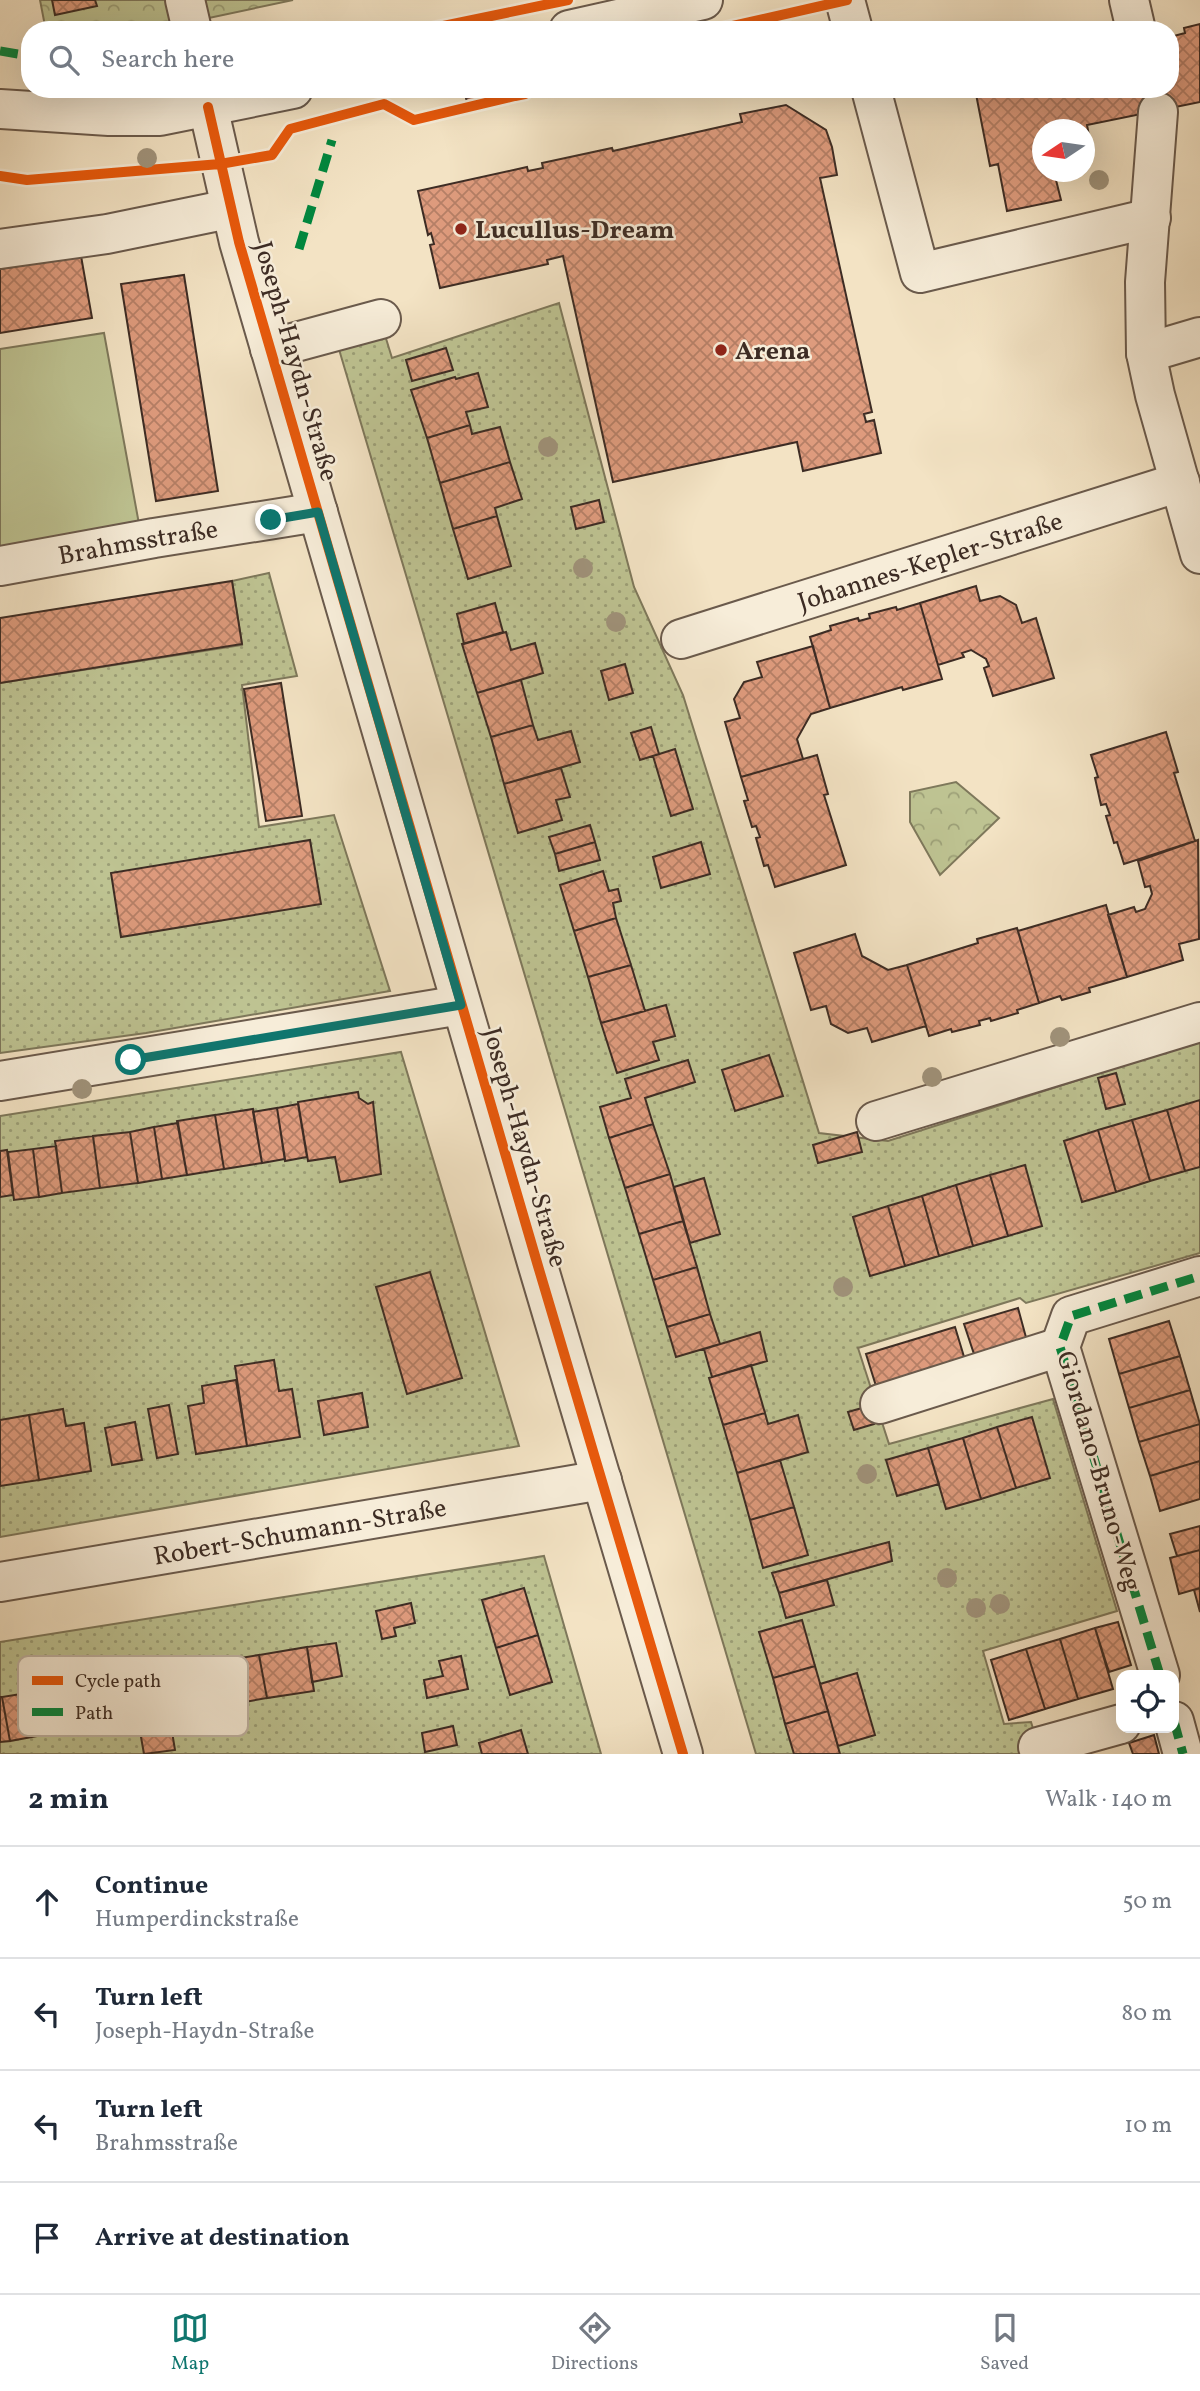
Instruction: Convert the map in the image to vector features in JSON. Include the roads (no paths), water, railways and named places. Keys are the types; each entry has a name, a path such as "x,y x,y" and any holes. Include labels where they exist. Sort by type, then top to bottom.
{"street":[{"path":"185,0 190,21"},
{"path":"590,21 618,9 701,0"},
{"path":"845,0 851,21"},
{"path":"1129,0 1134,21"},
{"path":"0,109 147,116 206,98"},
{"name":"Joseph-Haydn-Straße","path":"206,98 229,209 683,1754"},
{"path":"873,98 920,273 1151,218"},
{"path":"1158,111 1145,282 1146,353 1155,395 1200,554"},
{"path":"0,249 107,234 229,209"},
{"path":"270,349 381,318"},
{"path":"1146,353 1200,337"},
{"name":"Johannes-Kepler-Straße","path":"681,639 1180,482"},
{"name":"Brahmsstraße","path":"0,566 318,512"},
{"path":"0,1081 461,1005"},
{"path":"876,1121 1200,1022"},
{"name":"Giordano-Bruno-Weg","path":"1158,1670 1060,1347 1071,1316 1200,1276"},
{"path":"880,1404 1060,1347"},
{"name":"Robert-Schumann-Straße","path":"0,1582 602,1480"},
{"path":"1038,1747 1116,1725"},
{"path":"1177,1733 1183,1754"}],"place":[{"name":"Lucullus-Dream","path":"461,229"},
{"name":"Arena","path":"721,350"}]}
